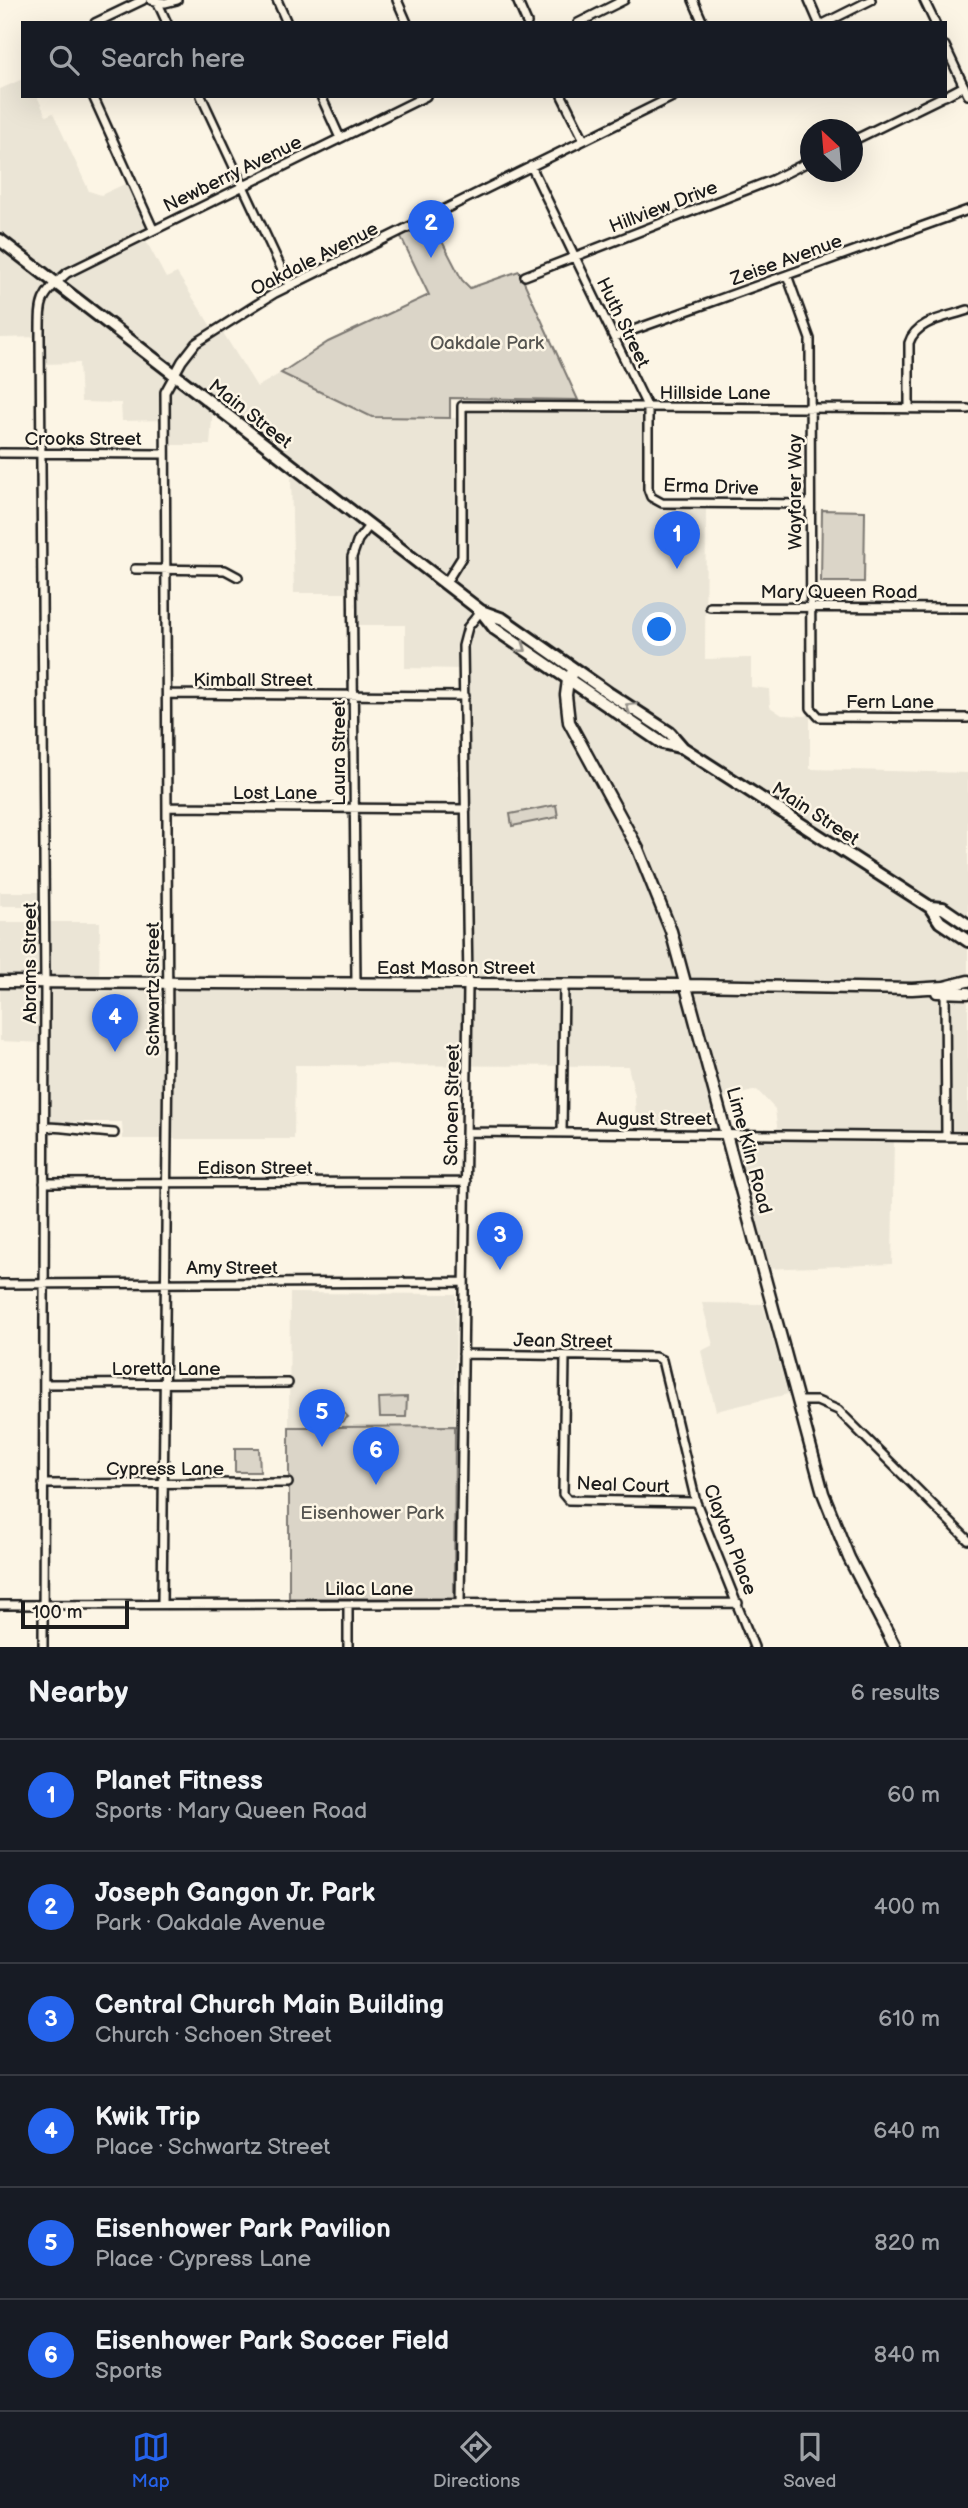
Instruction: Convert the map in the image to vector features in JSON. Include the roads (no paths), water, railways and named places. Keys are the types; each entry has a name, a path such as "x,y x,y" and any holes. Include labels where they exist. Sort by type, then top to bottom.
{"main road":[{"name":"Main Street","path":"0,240 481,611 495,629 664,744 683,748"},
{"name":"Main Street","path":"481,611 503,619 670,733 683,748 930,907 940,922 968,941"},
{"name":"Lime Kiln Road","path":"574,669 568,680 566,705 569,722 642,858 671,931 728,1134 814,1462 849,1558 895,1647"},
{"name":"Main Street","path":"930,907 943,908 968,925"},
{"name":"East Mason Street","path":"945,990 968,981"},
{"name":"East Mason Street","path":"0,982 687,985 912,989 968,993"}],"street":[{"path":"98,21 143,0"},
{"path":"155,0 165,4 177,0"},
{"path":"155,0 166,21"},
{"path":"277,0 286,21"},
{"path":"397,0 406,21"},
{"path":"517,0 526,21"},
{"path":"582,21 624,0"},
{"path":"693,0 703,21"},
{"path":"809,0 818,21"},
{"path":"829,21 871,0"},
{"path":"924,0 934,21"},
{"path":"947,50 968,94"},
{"path":"947,94 964,86"},
{"path":"94,98 153,229"},
{"path":"202,98 289,285"},
{"path":"322,98 340,138"},
{"name":"Newberry Avenue","path":"55,283 67,273 153,229 422,98"},
{"path":"563,98 584,140"},
{"name":"Oakdale Avenue","path":"173,375 196,343 289,285 670,98"},
{"path":"863,136 940,98"},
{"name":"Huth Street","path":"531,166 648,408 648,489 653,500"},
{"name":"Hillview Drive","path":"525,276 772,180 800,166"},
{"name":"Zeise Avenue","path":"614,337 968,210"},
{"name":"Wayfarer Way","path":"787,275 810,340 810,704 813,712"},
{"name":"Abrams Street","path":"43,1647 45,982 41,309 45,295 55,283"},
{"path":"909,409 909,343 912,334 922,325 968,310"},
{"name":"Schwartz Street","path":"162,1604 169,983 164,398 173,375"},
{"name":"Hillside Lane","path":"445,584 462,557 462,406 968,409"},
{"name":"Crooks Street","path":"0,453 165,454"},
{"name":"Erma Drive","path":"653,500 662,503 810,504"},
{"name":"Laura Street","path":"356,984 352,557 358,540 369,526"},
{"path":"135,569 225,570 238,577"},
{"name":"Mary Queen Road","path":"710,607 968,608"},
{"name":"Schoen Street","path":"460,1603 467,985 463,646 465,635 481,611"},
{"name":"Kimball Street","path":"167,694 465,696"},
{"name":"Fern Lane","path":"813,712 819,717 968,718"},
{"name":"Lost Lane","path":"167,807 466,809"},
{"path":"562,1133 564,985"},
{"path":"945,990 946,1136"},
{"path":"45,1127 114,1133"},
{"name":"August Street","path":"466,1132 968,1137"},
{"name":"Edison Street","path":"44,1183 466,1182"},
{"name":"Amy Street","path":"0,1284 464,1282"},
{"name":"Jean Street","path":"463,1354 655,1357 662,1360"},
{"name":"Neal Court","path":"565,1356 563,1494 568,1500 696,1502"},
{"name":"Clayton Place","path":"662,1360 696,1502 754,1647"},
{"name":"Loretta Lane","path":"44,1384 288,1383"},
{"path":"798,1401 817,1401 838,1410 968,1540"},
{"name":"Cypress Lane","path":"44,1485 288,1483"},
{"name":"Lilac Lane","path":"0,1605 738,1603"},
{"path":"348,1604 348,1647"}],"place":[{"name":"Joseph Gangon Jr. Park","path":"431,258"},
{"name":"Planet Fitness","path":"677,569"},
{"name":"Kwik Trip","path":"115,1052"},
{"name":"Central Church Main Building","path":"500,1270"},
{"name":"Eisenhower Park Pavilion","path":"322,1447"},
{"name":"Eisenhower Park Soccer Field","path":"376,1485"}],"park label":[{"name":"Oakdale Park","path":"487,342"},
{"name":"Eisenhower Park","path":"372,1512"}]}
